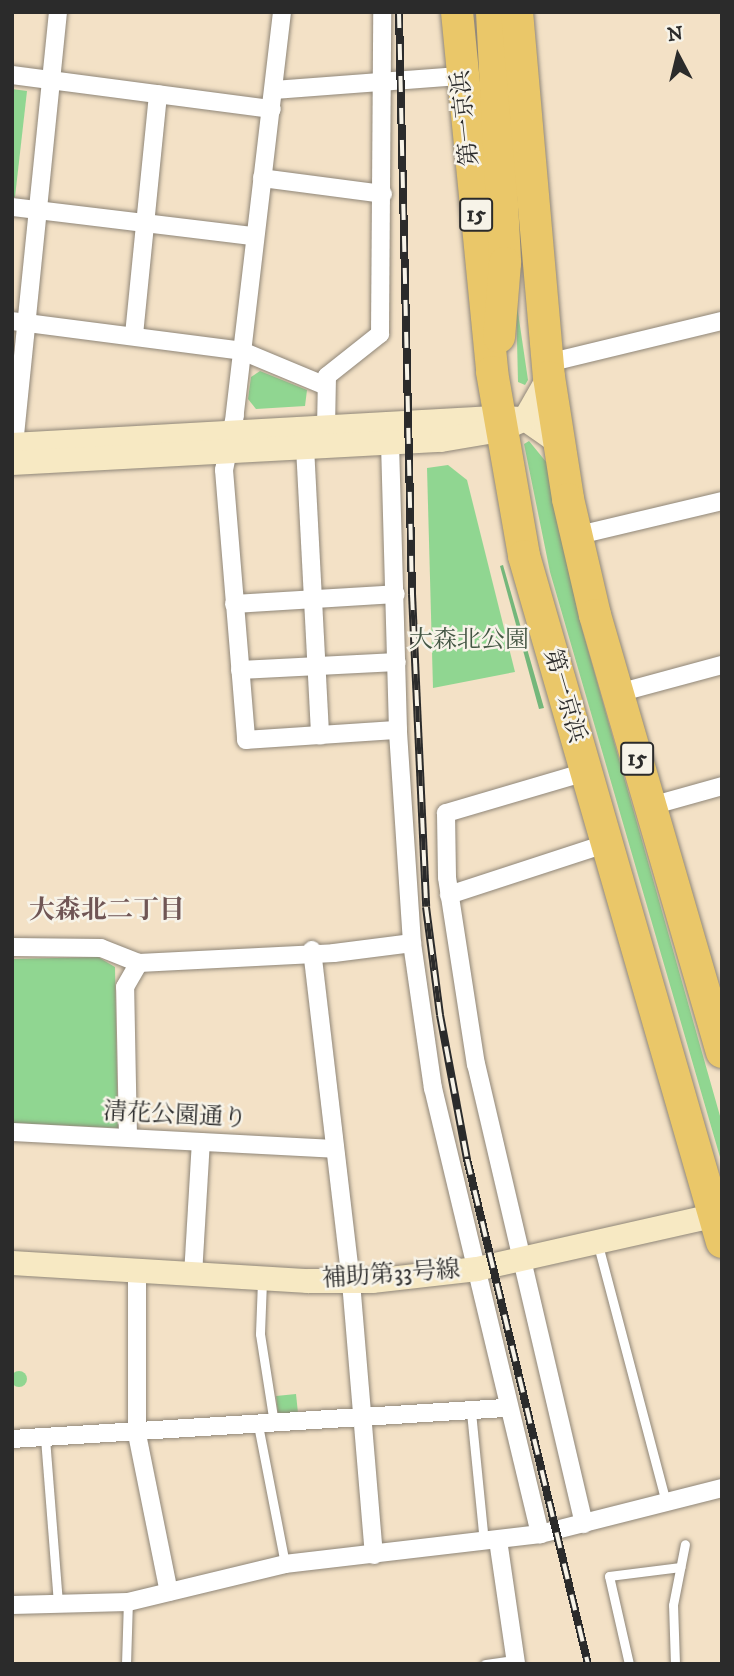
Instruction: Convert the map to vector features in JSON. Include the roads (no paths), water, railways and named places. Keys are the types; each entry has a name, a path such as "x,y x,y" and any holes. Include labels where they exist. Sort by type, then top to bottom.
{"highway":[{"name":"第一京浜","path":"457,12 492,372 508,422 524,555 605,844 719,1224"},
{"path":"481,12 495,102"},
{"path":"492,12 505,292 492,372"},
{"name":"15","path":"517,12 548,370 575,536 651,806 712,979 722,1052"}],"street":[{"path":"58,12 37,210 19,322 13,451 230,442 326,428 508,422 558,442"},
{"path":"282,12 273,99 253,236 242,351 224,470 246,740 398,730"},
{"path":"326,428 327,376 380,334 383,194 382,12"},
{"path":"12,75 158,94 273,99 382,79 462,76"},
{"path":"134,335 147,230 144,223 158,94"},
{"path":"262,178 383,194"},
{"path":"12,207 253,236"},
{"path":"230,442 305,447 390,443 508,422 548,370 722,321"},
{"path":"19,322 242,351 327,386"},
{"path":"390,443 398,730 412,943 433,1088 540,1534"},
{"path":"305,447 320,736"},
{"path":"575,536 722,501"},
{"path":"234,604 396,594"},
{"path":"240,670 397,662"},
{"path":"618,694 722,665"},
{"path":"584,1524 476,1065 449,895 446,813 585,772"},
{"path":"651,806 722,786"},
{"path":"449,895 605,844"},
{"path":"12,947 101,948 139,963 312,950 334,953 412,943"},
{"path":"312,950 351,1283 363,1418 386,1556"},
{"path":"128,1137 125,987 139,963"},
{"name":"清花公園通り","path":"12,1132 335,1149"},
{"path":"193,1275 201,1142"},
{"name":"補助第33号線","path":"12,1263 351,1283 477,1269 597,1243 719,1224"},
{"path":"137,1271 137,1434 169,1592"},
{"path":"12,1439 137,1434 508,1408"},
{"path":"12,1605 128,1602 285,1564 386,1556 540,1534 722,1488"},
{"path":"491,1541 515,1662"}],"lane":[{"path":"597,1243 666,1503"},
{"path":"262,1279 260,1334 266,1424 285,1564"},
{"path":"471,1412 491,1541"},
{"path":"45,1438 58,1605"},
{"path":"675,1664 673,1605 685,1544"},
{"path":"629,1664 609,1576 680,1567"},
{"path":"126,1664 128,1602"},
{"path":"485,1664 515,1662"}],"railway":[{"path":"399,12 412,594 426,907 440,1015 467,1159 588,1664"}],"district":[{"name":"大森北二丁目","path":"107,911"}],"park label":[{"name":"大森北公園","path":"469,641"}]}
